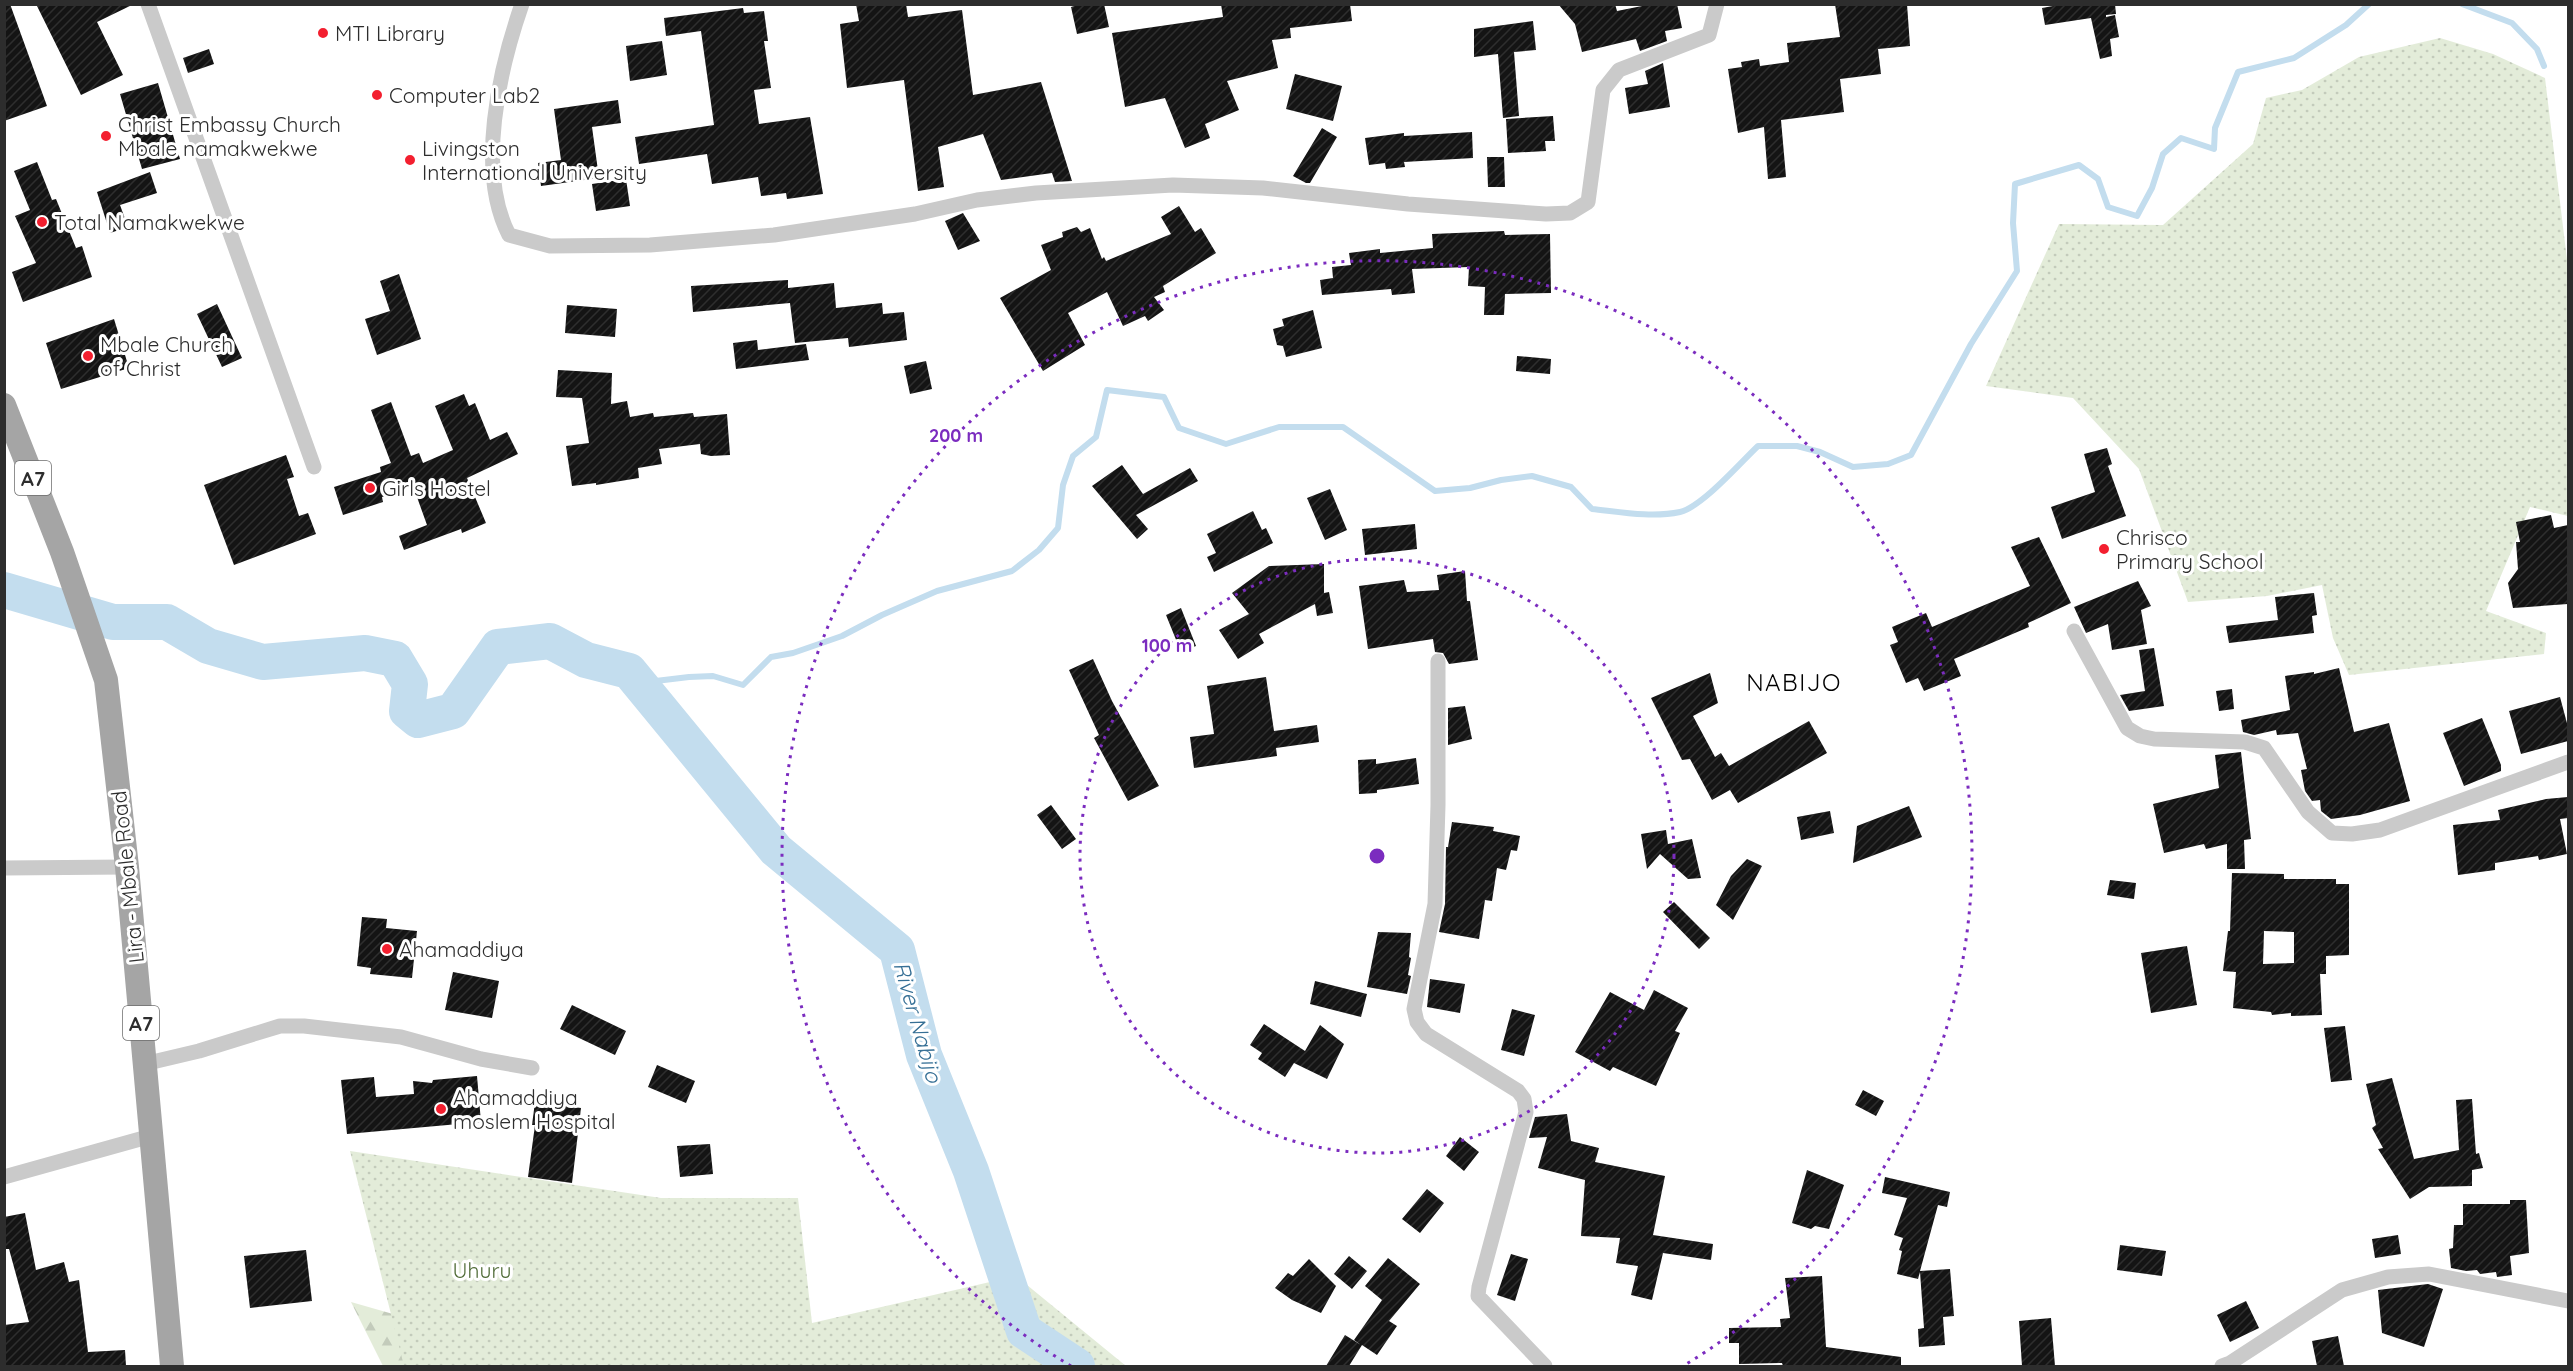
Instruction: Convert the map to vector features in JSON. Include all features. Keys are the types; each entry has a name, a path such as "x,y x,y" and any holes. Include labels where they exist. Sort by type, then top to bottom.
{"main road":[{"name":"Lira - Mbale Road","path":"4,405 62,552 106,680 127,867 172,1366"}],"street":[{"path":"148,4 314,467"},
{"path":"522,4 500,77 496,106 493,181 499,216 509,235 550,246 650,245 774,235 915,214 987,199 1036,193 1173,185 1263,188 1408,204 1546,214 1570,213 1588,202 1603,90 1619,70 1709,35 1718,4"},
{"path":"2074,631 2127,728 2140,736 2154,739 2245,742 2264,748 2308,812 2332,833 2352,834 2380,830 2568,762"},
{"path":"1438,661 1435,904 1414,1009 1418,1022 1426,1034 1518,1091 1524,1100 1526,1112 1478,1296 1545,1366"},
{"path":"4,868 127,867"},
{"path":"144,1064 199,1051 280,1026 304,1026 401,1037 481,1059 532,1068"},
{"path":"4,1177 151,1136"},
{"path":"2222,1366 2342,1290 2388,1277 2429,1274 2568,1301"}],"green space":[{"path":"2440,38 2493,54 2545,78 2568,268 2568,516 2530,507 2486,611 2546,633 2544,654 2349,675 2333,638 2322,585 2267,596 2188,602 2139,469 2073,398 1986,386 2059,224 2163,225 2253,144 2266,98 2302,90 2359,57"},
{"name":"Uhuru","path":"350,1151 661,1198 798,1198 812,1323 1016,1276 1126,1366 404,1366"},
{"path":"351,1302 575,1366 383,1366"}],"building":[{"path":"4,4 10,4 47,106 4,121"},
{"path":"36,4 134,4 97,22 123,75 81,95"},
{"path":"856,4 906,4 908,17 962,10 973,95 1041,82 1072,181 1055,182 1052,173 1001,180 983,134 938,147 944,187 918,191 904,80 847,88 840,24 859,21"},
{"path":"1080,4 1104,4 1109,27 1077,34 1071,7"},
{"path":"1221,4 1350,4 1352,21 1290,28 1291,38 1272,40 1278,68 1227,81 1239,110 1205,124 1210,138 1185,148 1165,98 1125,107 1112,33 1223,17"},
{"path":"1558,4 1615,4 1617,11 1652,4 1677,4 1682,28 1665,31 1667,41 1640,51 1636,39 1582,52 1575,24"},
{"path":"1835,4 1907,4 1910,46 1878,49 1881,74 1840,79 1844,112 1781,120 1786,177 1768,179 1764,127 1738,133 1728,69 1742,67 1741,62 1759,59 1760,66 1789,62 1787,43 1840,37"},
{"path":"2064,4 2115,4 2116,14 2106,15 2106,17 2115,15 2119,37 2110,39 2112,56 2100,59 2091,18 2045,25 2042,8"},
{"path":"743,8 744,13 764,11 768,41 764,41 771,88 754,90 759,124 810,117 823,194 787,199 786,193 761,196 758,177 712,184 707,154 639,164 635,137 714,125 701,31 666,36 664,18"},
{"path":"1533,21 1536,50 1514,52 1519,116 1503,118 1498,54 1474,57 1474,29"},
{"path":"662,41 667,75 630,81 626,46"},
{"path":"209,49 214,64 188,73 183,58"},
{"path":"1663,63 1670,107 1629,114 1625,88 1648,84 1645,71"},
{"path":"1295,74 1342,86 1333,121 1286,109"},
{"path":"158,83 180,159 142,169 120,94"},
{"path":"618,100 621,123 592,127 599,178 541,186 538,163 561,160 554,109"},
{"path":"1553,116 1555,141 1545,141 1546,151 1508,153 1506,119"},
{"path":"1322,128 1337,137 1310,183 1306,183 1293,176"},
{"path":"1472,132 1473,158 1404,162 1405,167 1386,169 1385,163 1369,165 1365,138 1404,133 1404,136"},
{"path":"1487,157 1504,157 1505,187 1488,187"},
{"path":"37,162 52,200 56,199 76,248 82,246 92,277 23,302 12,272 36,263 15,216 30,210 14,171"},
{"path":"150,172 157,193 120,205 128,227 110,233 97,192"},
{"path":"626,179 630,206 596,211 592,184"},
{"path":"1179,206 1195,232 1201,228 1216,253 1163,286 1165,292 1154,297 1164,310 1148,321 1145,316 1123,326 1107,292 1068,313 1085,345 1043,371 1000,298 1051,270 1041,245 1063,237 1062,232 1077,227 1081,232 1090,228 1102,259 1104,257 1106,261 1171,234 1161,217"},
{"path":"963,213 980,241 958,250 945,221"},
{"path":"1504,231 1505,235 1550,234 1551,293 1505,294 1504,315 1484,315 1485,287 1468,286 1469,267 1412,269 1415,293 1392,295 1391,289 1322,295 1320,280 1333,278 1332,267 1351,265 1349,253 1380,249 1380,253 1433,248 1432,234"},
{"path":"399,274 421,339 377,355 365,319 390,311 380,281"},
{"path":"788,280 788,288 834,283 836,308 882,303 883,314 904,312 907,340 849,347 848,338 795,343 790,303 693,312 691,286"},
{"path":"217,304 242,358 222,367 197,314"},
{"path":"567,305 617,309 615,337 565,333"},
{"path":"1313,310 1322,348 1286,357 1283,346 1277,345 1273,329 1284,326 1282,319"},
{"name":"Mbale Church of Christ","path":"114,319 129,368 61,389 46,343"},
{"path":"757,340 758,350 806,344 809,360 736,369 733,343"},
{"path":"1517,356 1551,359 1550,374 1516,371"},
{"path":"926,361 932,389 910,394 904,366"},
{"path":"558,370 612,373 611,404 627,401 630,417 653,413 654,417 693,413 694,417 727,414 730,455 701,454 700,444 659,449 662,464 638,468 639,478 596,485 596,483 572,486 566,446 589,443 582,398 556,397"},
{"path":"464,394 469,406 475,403 490,440 507,432 518,454 467,478 486,523 462,533 461,529 404,550 399,536 427,525 413,486 382,497 383,502 343,515 334,487 381,472 380,467 391,463 371,410 391,402 411,456 419,453 423,463 453,450 435,406"},
{"path":"2107,448 2112,464 2108,466 2126,516 2062,539 2051,507 2095,492 2084,454"},
{"path":"286,455 294,477 287,479 299,516 308,513 316,534 234,565 204,485"},
{"path":"1122,465 1143,494 1190,468 1198,481 1136,515 1148,529 1137,539 1092,486"},
{"path":"1330,489 1347,530 1325,540 1307,498"},
{"path":"1253,511 1262,530 1266,528 1273,543 1214,572 1207,557 1216,553 1207,534"},
{"path":"2551,515 2554,528 2568,525 2568,604 2513,608 2508,583 2518,569 2516,542 2520,542 2516,522"},
{"path":"1415,524 1417,549 1365,555 1362,529"},
{"path":"2039,537 2071,603 2028,623 2029,627 1954,659 1961,676 1924,691 1918,678 1906,683 1890,645 1898,642 1892,627 1926,613 1932,627 2030,586 2011,547"},
{"path":"1324,564 1324,593 1329,592 1333,613 1317,616 1315,604 1259,634 1264,643 1238,659 1219,630 1249,614 1232,593 1269,566"},
{"path":"1465,571 1467,601 1470,601 1478,660 1449,664 1443,653 1435,652 1433,639 1368,649 1359,586 1404,580 1407,592 1439,590 1437,575"},
{"path":"2138,581 2151,606 2141,610 2147,644 2112,650 2108,624 2086,633 2074,607"},
{"path":"2314,593 2317,615 2312,616 2314,633 2229,643 2226,626 2278,620 2275,597"},
{"path":"1181,608 1196,646 1181,652 1166,615"},
{"path":"2154,648 2164,706 2129,711 2120,695 2145,691 2139,650"},
{"path":"1093,659 1112,701 1159,786 1128,801 1094,738 1099,735 1069,670"},
{"path":"2339,668 2354,732 2389,723 2410,801 2360,815 2331,819 2321,811 2320,800 2312,801 2305,791 2301,770 2307,769 2298,733 2277,735 2276,730 2254,735 2243,732 2241,720 2290,710 2285,676 2314,672 2314,674"},
{"path":"1710,673 1718,703 1693,716 1715,757 1721,753 1729,766 1809,721 1827,753 1738,803 1730,790 1712,800 1690,759 1682,760 1651,698"},
{"path":"1266,677 1274,731 1317,725 1319,742 1276,748 1277,756 1194,768 1190,737 1214,734 1207,686"},
{"path":"2232,689 2234,709 2219,711 2216,691"},
{"path":"2560,697 2568,727 2568,741 2521,754 2509,711"},
{"path":"1465,706 1472,739 1448,745 1448,708"},
{"path":"2482,718 2501,765 2501,771 2464,786 2443,733"},
{"path":"2241,752 2251,839 2244,840 2245,869 2227,869 2227,844 2206,849 2204,844 2164,853 2153,804 2219,788 2215,755"},
{"path":"1416,758 1419,784 1377,790 1377,793 1359,794 1358,760 1376,759 1376,764"},
{"path":"2568,797 2568,818 2560,819 2567,854 2539,860 2538,856 2495,863 2495,870 2458,875 2453,825 2500,820 2498,810 2546,799"},
{"path":"1051,805 1076,839 1062,849 1037,815"},
{"path":"1909,806 1922,837 1853,863 1857,826"},
{"path":"1830,811 1834,833 1801,840 1797,817"},
{"path":"1452,822 1494,827 1493,831 1520,836 1517,851 1511,850 1506,870 1497,868 1492,901 1485,900 1479,939 1439,932 1445,904 1446,847 1448,847"},
{"path":"1666,830 1668,844 1692,839 1701,878 1688,879 1660,854 1647,869 1641,834"},
{"path":"1747,859 1762,866 1733,920 1716,905 1731,876"},
{"path":"2232,873 2284,874 2284,879 2336,879 2336,884 2349,884 2349,955 2326,956 2326,974 2320,974 2322,1015 2291,1016 2291,1013 2272,1015 2271,1012 2233,1008 2236,972 2223,971 2228,931 2230,931","holes":["2264,931 2294,932 2294,963 2263,964"]},
{"path":"2110,880 2136,883 2134,899 2107,895"},
{"path":"1674,902 1710,938 1699,949 1663,912"},
{"name":"Ahamaddiya","path":"362,917 387,919 386,928 417,931 412,978 370,974 371,968 357,966"},
{"path":"1378,932 1411,933 1408,975 1411,976 1407,994 1367,987"},
{"path":"2187,946 2197,1005 2151,1013 2141,953"},
{"path":"453,972 499,981 492,1018 445,1010"},
{"path":"1430,979 1465,984 1460,1013 1427,1007"},
{"path":"1315,981 1367,994 1361,1017 1310,1004"},
{"path":"1654,990 1688,1008 1675,1031 1680,1033 1656,1086 1613,1067 1610,1071 1575,1052 1610,992 1644,1010"},
{"path":"572,1005 626,1031 615,1055 560,1029"},
{"path":"1512,1009 1535,1015 1524,1056 1501,1050"},
{"path":"1264,1024 1305,1051 1320,1025 1344,1044 1327,1079 1294,1063 1285,1077 1258,1059 1262,1053 1250,1045"},
{"path":"2345,1026 2352,1080 2331,1082 2324,1028"},
{"path":"657,1065 695,1081 686,1103 648,1087"},
{"path":"477,1076 481,1122 347,1134 341,1080 374,1077 376,1097 414,1094 413,1081 432,1083 433,1080"},
{"path":"2392,1078 2414,1159 2459,1150 2456,1100 2472,1099 2476,1154 2479,1153 2483,1168 2472,1170 2472,1186 2429,1187 2410,1199 2378,1149 2383,1148 2372,1128 2376,1125 2366,1084"},
{"path":"1863,1090 1884,1101 1876,1116 1855,1105"},
{"path":"535,1102 581,1108 572,1183 528,1177 535,1125 532,1125"},
{"path":"1567,1114 1571,1141 1599,1148 1595,1162 1665,1176 1653,1235 1713,1244 1711,1260 1663,1253 1652,1300 1631,1295 1638,1266 1616,1263 1620,1238 1581,1236 1585,1180 1538,1168 1547,1137 1529,1138 1535,1117"},
{"path":"1460,1137 1479,1152 1464,1171 1446,1156"},
{"path":"710,1144 713,1174 680,1177 677,1146"},
{"path":"1807,1170 1844,1185 1829,1229 1815,1226 1811,1229 1792,1223"},
{"path":"1885,1177 1950,1192 1947,1207 1938,1205 1920,1271 1950,1269 1954,1316 1943,1317 1945,1345 1919,1347 1918,1329 1924,1328 1920,1272 1918,1279 1897,1274 1902,1251 1899,1250 1903,1238 1894,1235 1907,1198 1882,1193"},
{"path":"1427,1189 1444,1203 1420,1233 1402,1219"},
{"path":"2510,1200 2526,1200 2529,1253 2510,1256 2512,1275 2497,1277 2496,1272 2480,1274 2477,1270 2466,1271 2451,1268 2449,1249 2453,1248 2454,1225 2463,1225 2463,1204 2510,1204"},
{"path":"25,1213 36,1270 64,1262 69,1282 79,1280 88,1352 125,1350 126,1366 4,1366 4,1325 29,1322 9,1249 4,1249 4,1217"},
{"path":"2398,1235 2401,1254 2375,1258 2372,1239"},
{"path":"2120,1245 2166,1251 2162,1276 2117,1270"},
{"path":"306,1250 312,1301 250,1308 244,1256"},
{"path":"1511,1254 1528,1259 1515,1301 1497,1295"},
{"path":"1349,1256 1367,1271 1352,1289 1334,1274"},
{"path":"1388,1258 1420,1284 1389,1321 1397,1326 1377,1355 1362,1345 1349,1366 1326,1366 1345,1335 1361,1345 1354,1340 1382,1300 1365,1286"},
{"path":"1309,1259 1336,1286 1321,1313 1292,1300 1275,1288 1288,1273 1293,1276"},
{"path":"1822,1276 1826,1347 1901,1357 1901,1366 1739,1364 1739,1343 1729,1343 1729,1328 1781,1327 1780,1319 1790,1318 1785,1278"},
{"path":"2428,1284 2443,1289 2424,1347 2382,1333 2378,1290"},
{"path":"2246,1301 2259,1328 2230,1342 2217,1315"},
{"path":"2051,1318 2055,1366 2022,1366 2019,1321"},
{"path":"2338,1336 2344,1366 2317,1366 2312,1341"}],"waterway":[{"path":"639,683 713,676 743,685 771,657 793,653 842,636 882,615 937,591 1012,571 1039,550 1058,528 1063,485 1073,456 1096,437 1107,390 1164,397 1179,428 1226,444 1279,427 1343,427 1435,491 1470,488 1501,480 1532,476 1571,487 1592,509 1636,514 1669,514 1689,508 1710,493 1758,446 1797,446 1820,452 1853,467 1888,464 1911,455 1971,344 2017,271 2013,223 2015,184 2079,165 2098,179 2108,207 2137,216 2152,188 2163,154 2181,138 2214,149 2215,128 2238,72 2294,58 2346,25 2369,4"},
{"path":"2462,4 2512,23 2537,49 2544,66"},
{"name":"River Nabijo","path":"4,590 113,622 167,622 208,646 263,662 365,653 395,659 410,684 407,711 418,720 453,711 498,647 550,641 586,660 629,671 776,850 897,950 924,1055 971,1171 1024,1331 1077,1366"}],"place":[{"name":"MTI Library","path":"323,33"},
{"name":"Computer Lab2","path":"377,95"},
{"name":"Christ Embassy Church Mbale namakwekwe","path":"106,136"},
{"name":"Livingston International University","path":"410,160"},
{"name":"Total Namakwekwe","path":"42,222"},
{"name":"Mbale Church of Christ","path":"88,356"},
{"name":"Girls Hostel","path":"370,488"},
{"name":"Chrisco Primary School","path":"2104,549"},
{"name":"Ahamaddiya","path":"387,949"},
{"name":"Ahamaddiya moslem Hospital","path":"441,1109"}],"district":[{"name":"NABIJO","path":"1794,682"}]}
